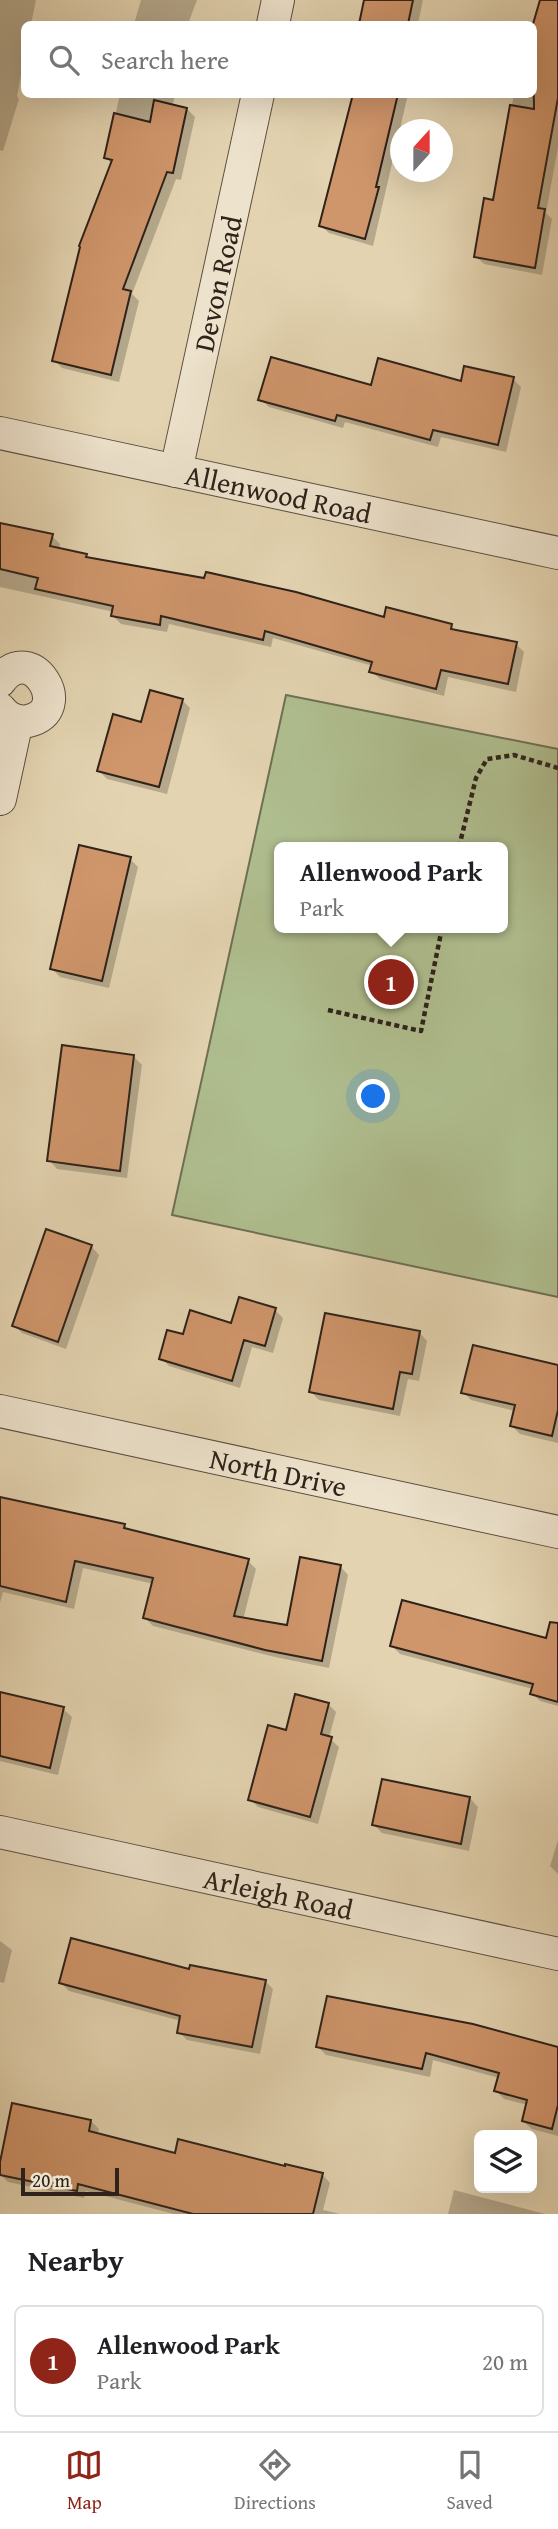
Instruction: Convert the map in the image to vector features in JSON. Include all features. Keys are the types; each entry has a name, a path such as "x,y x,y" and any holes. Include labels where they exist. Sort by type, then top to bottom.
{"street":[{"path":"274,21 278,0"},
{"name":"Devon Road","path":"176,471 257,98"},
{"name":"Allenwood Road","path":"0,433 176,471 557,546"},
{"path":"0,681 10,671 26,668 41,675 46,682 49,698 42,714 26,722 8,715 0,799"},
{"name":"North Drive","path":"0,1411 558,1532"},
{"name":"Arleigh Road","path":"0,1832 558,1954"}],"path":[{"path":"460,842 476,778 487,759 514,755 558,768"},
{"path":"328,1010 421,1031 441,933"}],"green space":[{"path":"286,695 558,749 558,1297 172,1215"}],"building":[{"path":"364,0 413,0 409,21 360,21"},
{"path":"540,0 558,0 558,98 538,208 545,209 535,268 474,257 484,198 493,200 510,105 534,109 534,98 537,98 537,21 534,21"},
{"path":"352,98 397,98 390,119 376,187 379,187 365,239 319,226"},
{"path":"154,100 187,108 173,173 167,172 123,289 131,291 111,375 52,361 79,246 112,160 104,158 114,113 150,122"},
{"path":"271,357 371,385 378,358 461,381 464,366 514,377 498,445 433,430 430,440 337,415 335,421 258,400"},
{"path":"0,523 53,534 50,546 87,554 86,557 204,578 206,572 296,592 384,617 386,607 452,624 451,629 517,642 508,684 441,670 436,689 369,672 372,662 265,631 263,640 161,616 160,625 111,616 113,606 35,589 38,578 0,569"},
{"path":"150,690 183,699 159,787 97,771 113,714 141,722"},
{"path":"79,845 131,857 102,981 50,969"},
{"path":"62,1045 134,1055 120,1171 47,1161"},
{"path":"46,1229 92,1245 58,1342 12,1326"},
{"path":"239,1297 276,1308 265,1346 244,1340 232,1381 159,1359 167,1330 183,1334 190,1310 231,1323"},
{"path":"325,1313 420,1331 412,1374 400,1372 393,1409 309,1392"},
{"path":"473,1345 558,1365 558,1410 552,1436 510,1426 515,1405 461,1393"},
{"path":"0,1497 125,1524 124,1528 249,1559 234,1616 287,1625 300,1557 341,1565 322,1661 265,1650 143,1618 153,1578 75,1561 66,1602 0,1586"},
{"path":"402,1600 546,1638 550,1622 558,1623 558,1702 530,1694 533,1684 390,1646"},
{"path":"0,1692 64,1707 50,1768 0,1756"},
{"path":"295,1694 329,1703 321,1734 332,1737 310,1817 248,1800 268,1725 286,1730"},
{"path":"382,1779 470,1797 461,1844 372,1825"},
{"path":"71,1938 189,1969 190,1965 266,1980 252,2047 177,2033 180,2016 59,1983"},
{"path":"327,1996 473,2024 558,2047 558,2105 552,2129 522,2121 527,2100 494,2091 499,2073 426,2053 422,2069 316,2047"},
{"path":"12,2103 91,2120 89,2131 175,2153 178,2139 323,2173 313,2214 193,2214 78,2184 77,2191 0,2175 0,2162"}],"place":[{"name":"Allenwood Park","path":"391,982"}]}
